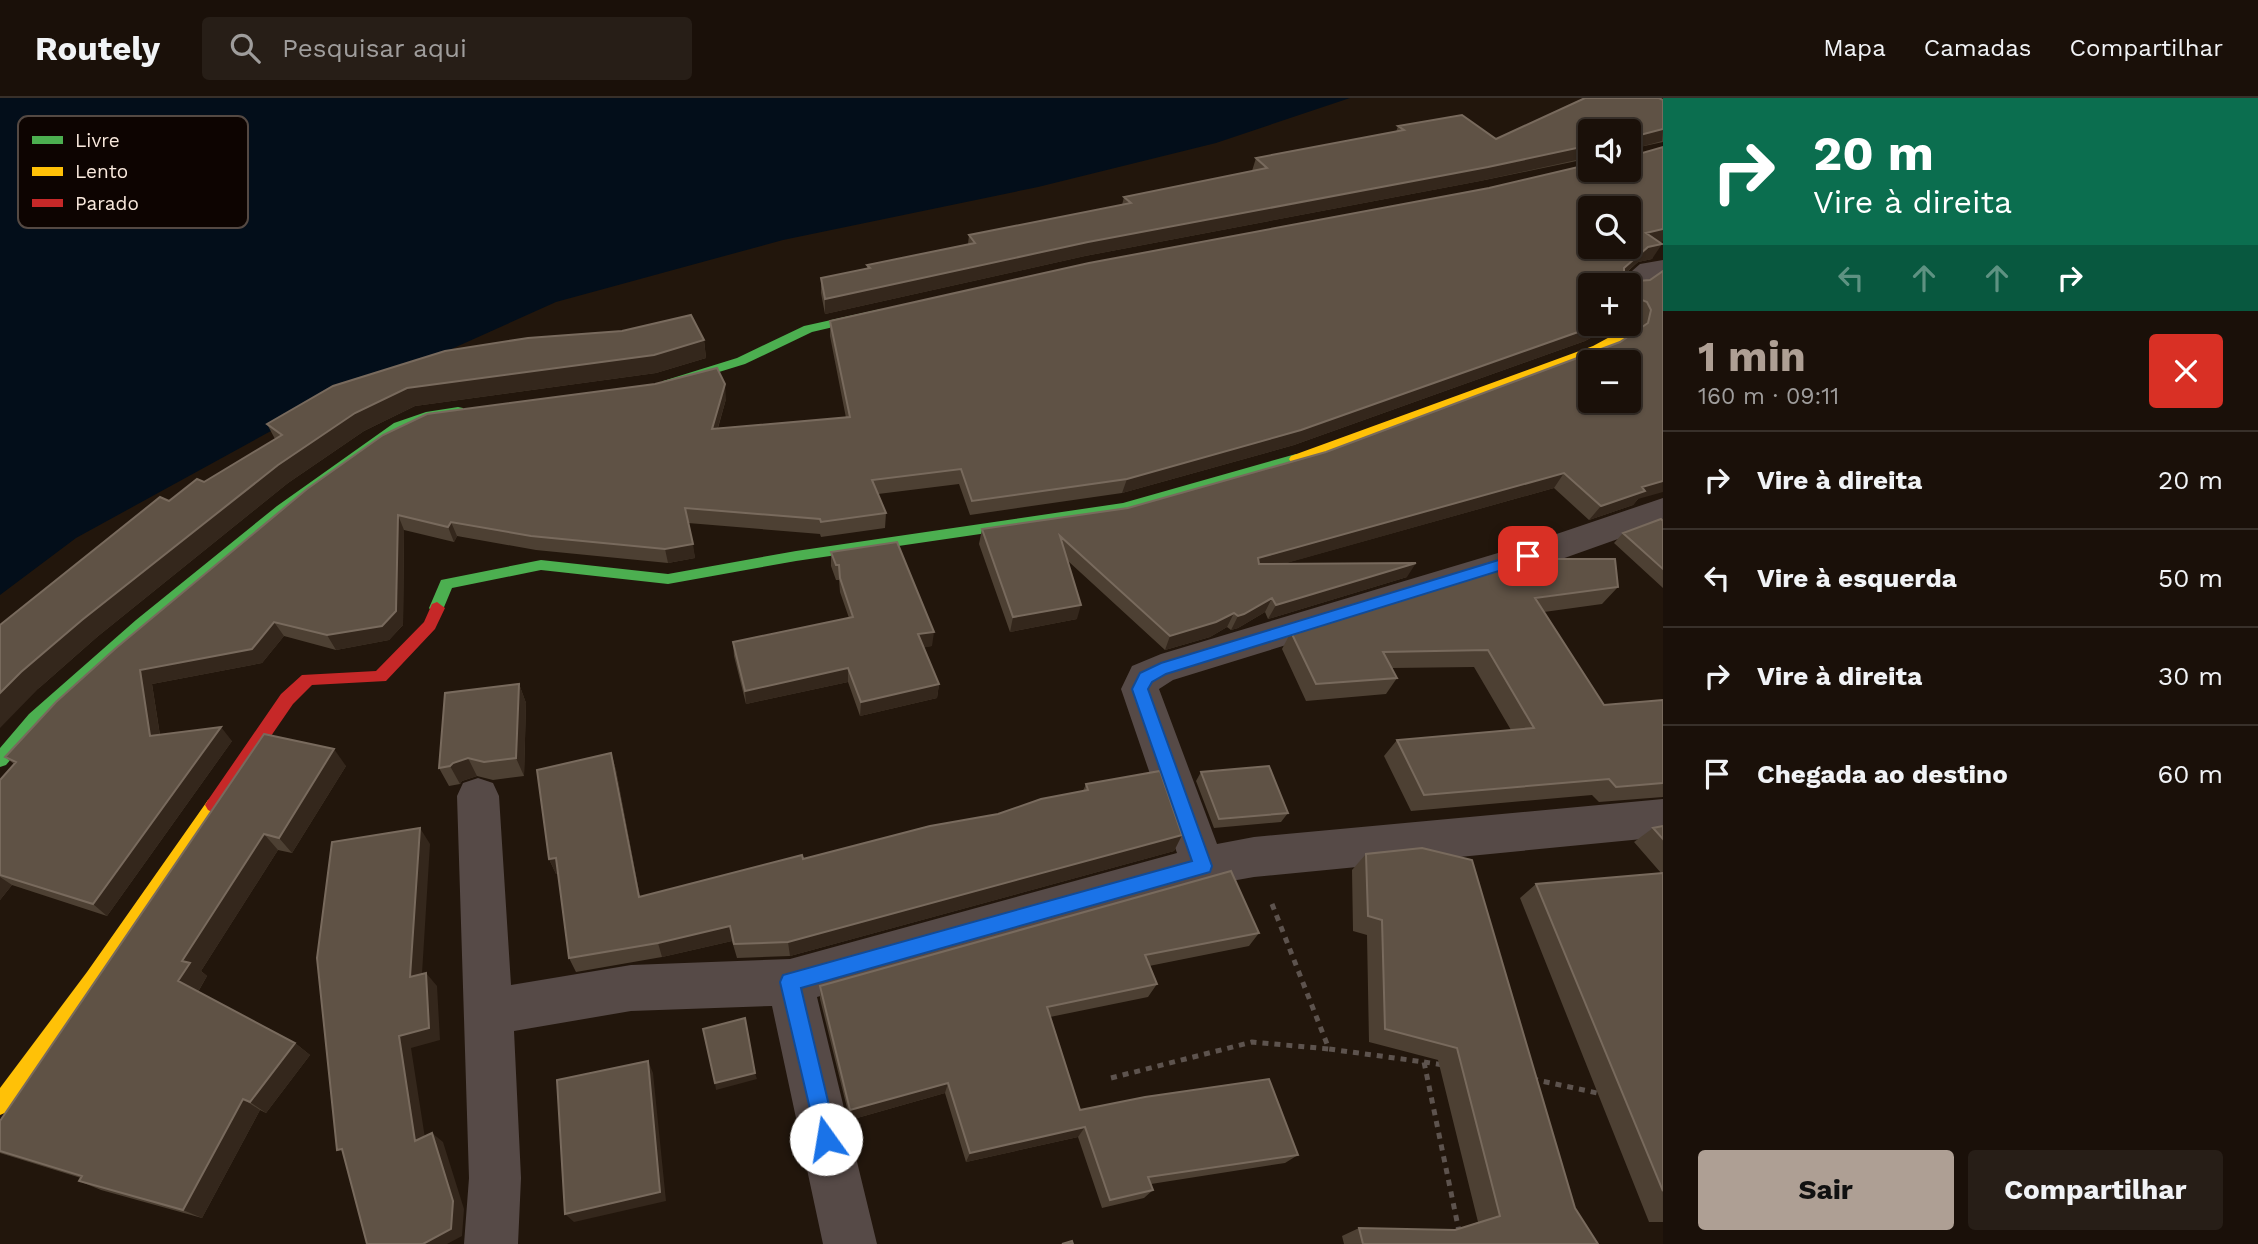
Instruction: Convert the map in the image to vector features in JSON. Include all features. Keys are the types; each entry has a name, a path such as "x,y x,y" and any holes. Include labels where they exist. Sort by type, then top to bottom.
{"street":[{"path":"1641,277 1650,270 1663,268"},
{"path":"657,386 731,365 808,329 901,308"},
{"path":"0,1105 93,979 287,699 308,679 380,677 430,625 446,584 541,565 668,579 796,556 1123,508 1306,456 1597,349 1621,336"},
{"path":"0,760 35,719 112,650 282,509 399,426 426,416 473,409"},
{"path":"1203,866 1140,689 1146,677 1161,669 1528,556 1663,510"},
{"path":"478,796 495,1178 491,1244"},
{"path":"489,1012 631,988 790,982 1203,866 1254,858 1663,818"},
{"path":"790,982 850,1244"}],"path":[{"path":"1254,858 1329,1049"},
{"path":"1111,1078 1252,1042 1450,1065"},
{"path":"1424,1062 1461,1235"},
{"path":"1528,1078 1605,1094"}],"water":[{"path":"0,98 1350,98 1216,143 1038,187 783,240 556,302 280,426 76,538 0,595"}],"building":[{"path":"1585,98 1663,100 1663,129 1641,135 1641,119 1578,119 1578,148 1088,242 825,299 821,278 870,268 867,265 975,243 969,235 1131,203 1124,197 1267,168 1256,158 1404,130 1398,126 1462,115 1496,139"},
{"path":"1663,147 1663,229 1646,233 1662,244 1648,247 1641,253 1641,196 1578,196 1578,259 1634,259 1624,268 1624,272 1636,273 1578,273 1578,332 1301,430 1127,479 972,501 961,469 872,480 886,513 821,522 820,519 685,508 693,544 665,549 531,536 451,522 448,527 398,515 396,611 382,626 327,635 274,622 252,649 140,670 150,736 221,727 93,904 0,875 0,780 16,762 5,757 56,702 116,648 307,489 383,435 427,414 655,384 717,368 725,384 712,429 850,417 830,321 1089,263 1489,188 1578,167 1578,182 1641,182 1641,153"},
{"path":"1663,271 1663,481 1642,487 1645,491 1601,506 1564,473 1258,558 1259,564 1416,563 1276,605 1272,598 1244,614 1238,616 1234,613 1216,622 1170,636 1060,536 1081,605 1013,617 982,529 1128,508 1326,452 1578,358 1578,413 1641,413 1641,350 1599,350 1629,336 1641,336 1641,328 1648,323 1651,310 1647,302 1641,299 1641,281 1650,280"},
{"path":"691,315 704,340 654,355 407,388 355,413 278,465 82,620 0,693 0,625 160,497 169,501 197,479 204,482 282,435 267,424 333,386 445,351 528,338 622,331"},
{"path":"1661,519 1663,521 1663,569 1623,533"},
{"path":"897,542 934,632 918,634 939,684 861,702 848,668 745,691 733,642 853,617 840,578 839,565 836,565 831,552"},
{"path":"1530,559 1615,559 1618,587 1535,598 1604,705 1663,700 1663,783 1616,787 1609,779 1424,795 1397,740 1534,728 1488,650 1383,652 1397,678 1316,684 1291,632"},
{"path":"519,684 516,758 484,762 468,758 439,768 445,693"},
{"path":"264,734 334,749 279,838 264,834 182,961 190,963 178,981 295,1043 250,1102 243,1099 183,1210 79,1181 82,1176 0,1151 0,1121"},
{"path":"611,753 639,897 802,855 803,859 930,826 998,814 1041,799 1088,790 1086,784 1160,771 1182,835 788,942 734,944 730,926 658,943 569,958 556,858 549,859 537,770"},
{"path":"1269,766 1288,813 1219,819 1201,772"},
{"path":"1663,826 1663,839 1653,828"},
{"path":"420,828 410,977 426,973 429,1028 399,1036 415,1141 432,1133 453,1201 451,1229 423,1244 367,1244 342,1149 337,1150 317,958 332,842"},
{"path":"1422,848 1472,860 1575,1208 1598,1244 1363,1244 1359,1228 1455,1230 1500,1216 1457,1048 1385,1029 1382,920 1368,916 1366,854"},
{"path":"1231,871 1259,933 1145,955 1157,984 1047,1007 1080,1110 1145,1097 1269,1079 1298,1155 1148,1177 1153,1190 1110,1200 1085,1127 970,1153 948,1083 850,1110 820,986"},
{"path":"1663,873 1663,1191 1536,884"},
{"path":"745,1018 755,1073 715,1083 703,1029"},
{"path":"648,1061 660,1192 565,1214 557,1080"}],"traffic: fast":[{"path":"667,384 741,361 808,329 881,313"},
{"path":"0,760 35,719 141,624 282,509 399,426 426,416 458,411"},
{"path":"437,608 446,584 541,565 668,579 796,556 1123,508 1296,459"}],"traffic: slow":[{"path":"1296,459 1597,349 1621,336"},
{"path":"0,1105 94,979 214,805"}],"traffic: jam":[{"path":"214,805 287,699 308,679 380,677 430,625 437,608"}],"route":[{"path":"826,1139 790,982 1203,866 1140,689 1146,677 1161,669 1528,556"}]}
